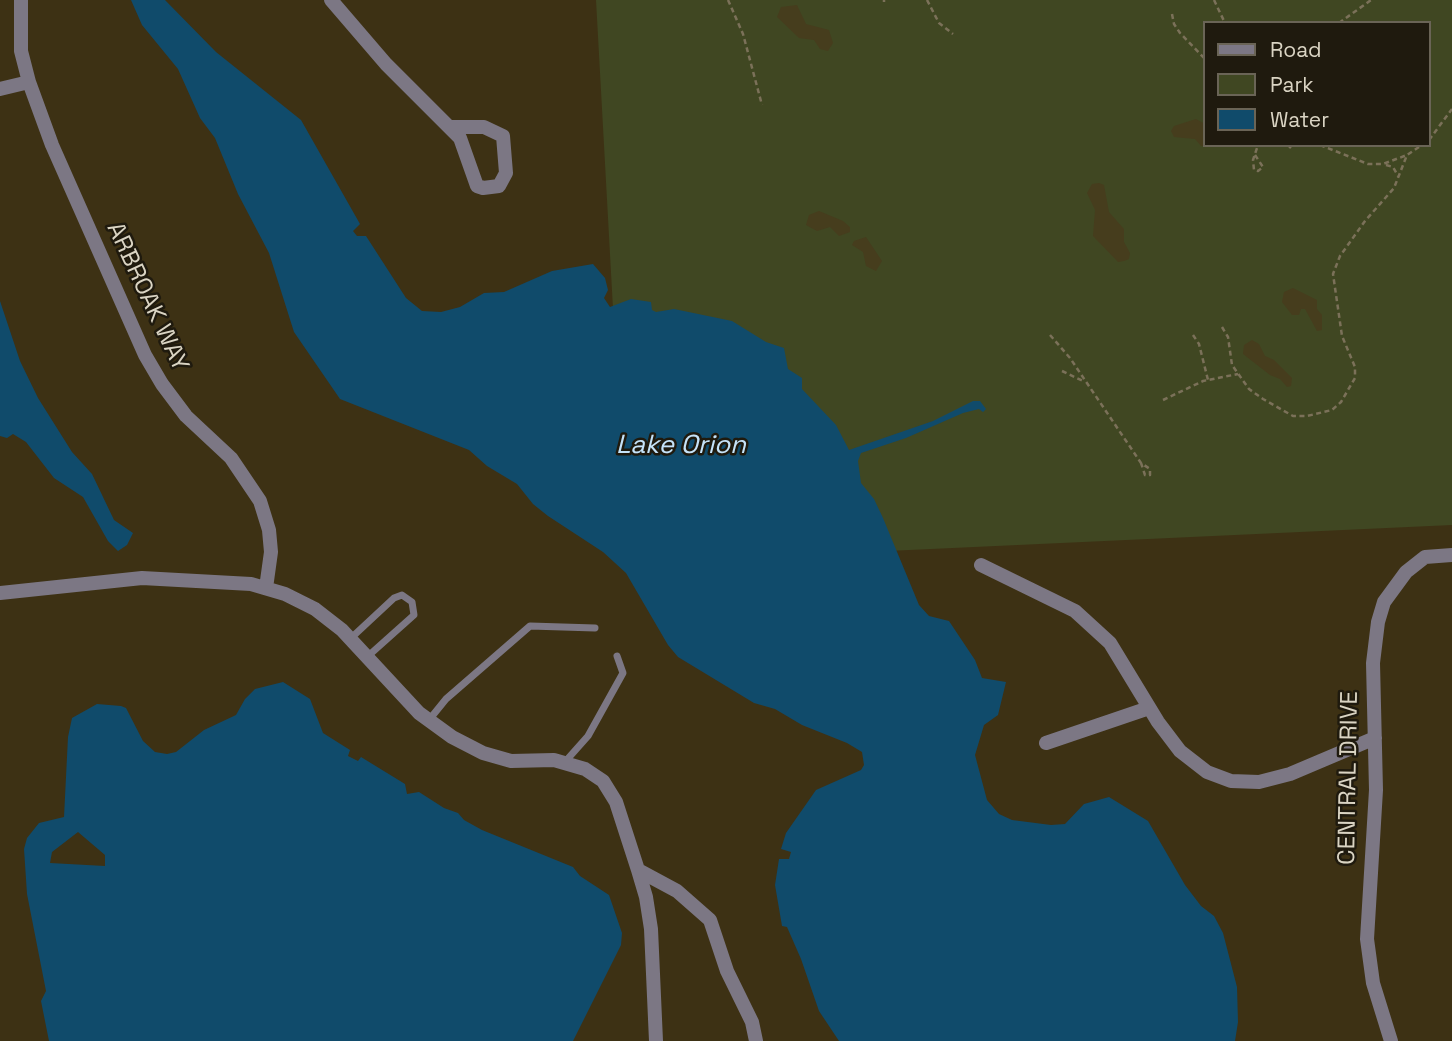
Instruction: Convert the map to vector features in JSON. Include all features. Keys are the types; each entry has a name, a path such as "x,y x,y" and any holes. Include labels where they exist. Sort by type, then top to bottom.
{"street":[{"name":"ARBROAK WAY","path":"21,0 21,51 29,82 52,145 145,355 186,416 231,458 260,501 269,530 271,552 266,588"},
{"path":"331,0 386,64 451,127 463,144 473,181 483,188 499,186 506,173 503,136 484,127 451,127"},
{"path":"0,89 29,82"},
{"name":"CENTRAL DRIVE","path":"1391,1041 1373,983 1367,939 1376,790 1373,663 1384,603 1406,572 1425,557 1452,555"},
{"path":"981,565 1075,611 1110,643 1149,708 1180,751 1206,772 1231,781 1259,782 1290,774 1375,738"},
{"path":"0,593 142,578 200,579 266,588 315,609 350,639 428,720 452,737 483,753 511,761 564,763 585,769 603,781 616,802 646,897 651,929 656,1041"},
{"path":"1046,743 1149,708"},
{"path":"638,870 677,891 710,920 727,971 752,1023 756,1041"}],"lane":[{"path":"350,639 394,598 402,595 412,602 414,615 366,658"},
{"path":"428,720 446,699 530,626 595,628"},
{"path":"564,763 588,736 623,673 617,656"}],"path":[{"path":"728,0 743,34 762,106"},
{"path":"928,0 939,23 953,34"},
{"path":"1214,0 1224,21"},
{"path":"1342,21 1371,0"},
{"path":"1172,14 1180,33 1204,59"},
{"path":"1431,137 1452,109"},
{"path":"1255,155 1257,147"},
{"path":"1324,147 1352,160 1393,167 1398,177"},
{"path":"1383,164 1408,155 1419,147"},
{"path":"1222,327 1238,374 1249,389 1293,416 1319,415 1341,402 1355,378 1354,367 1342,336 1333,274 1340,256 1365,221 1387,198 1408,155"},
{"path":"1050,335 1070,358 1140,463"},
{"path":"1193,335 1199,344 1208,380"},
{"path":"1062,371 1086,383"},
{"path":"1163,400 1208,380 1238,374"}],"green space":[{"path":"596,0 1452,0 1452,525 627,563"}],"sand":[{"path":"797,5 806,24 829,30 833,43 828,51 820,49 814,40 799,38 777,17 781,7"},
{"path":"1196,119 1204,123 1204,146 1195,139 1174,137 1171,131 1174,126"},
{"path":"1092,184 1104,185 1109,212 1124,229 1124,242 1130,253 1129,259 1124,261 1118,262 1093,236 1095,210 1087,193"},
{"path":"819,211 843,221 850,227 850,232 839,236 830,227 817,231 806,225 809,215"},
{"path":"866,237 882,261 876,271 866,266 863,252 852,245 854,241"},
{"path":"1293,288 1317,300 1317,309 1322,315 1322,330 1317,331 1305,309 1301,309 1299,315 1292,315 1282,302 1284,292"},
{"path":"1252,340 1259,344 1265,356 1274,360 1292,378 1291,386 1287,387 1280,379 1270,375 1243,354 1244,345"}],"water":[{"name":"Lake Orion","path":"131,0 165,0 216,52 301,120 360,224 353,231 357,236 366,236 406,298 422,311 441,312 460,307 484,293 504,292 552,271 593,264 605,278 608,290 604,298 610,307 631,299 651,302 652,310 656,312 674,309 732,321 766,342 784,348 788,369 802,378 802,389 836,425 849,450 933,421 973,401 980,401 986,409 983,412 979,409 963,413 906,438 861,453 858,461 861,483 874,499 919,605 929,616 949,621 975,660 982,678 1006,682 998,715 984,725 975,755 987,800 999,814 1012,820 1051,825 1065,824 1084,804 1109,797 1148,821 1185,885 1201,906 1214,916 1223,933 1237,987 1238,1022 1235,1041 839,1041 819,1011 801,959 787,927 782,926 775,885 779,859 789,859 791,852 781,849 786,833 816,790 861,770 864,765 862,752 802,725 775,709 754,703 678,657 668,645 626,573 603,552 548,516 533,504 517,484 487,466 469,450 340,399 294,332 269,253 238,194 215,138 200,118 178,69 142,25"},
{"path":"0,301 20,361 38,398 72,452 92,474 114,520 133,533 127,545 118,551 108,541 83,497 54,478 26,442 13,434 7,438 0,436"},
{"path":"283,682 310,699 323,733 350,750 348,756 358,761 361,757 405,784 407,794 419,792 444,808 458,813 464,820 482,830 573,867 580,876 609,895 622,933 621,945 573,1041 49,1041 41,1001 46,991 27,894 24,849 27,838 39,823 64,817 68,737 72,718 97,704 121,706 126,708 143,741 155,752 167,754 176,752 204,730 236,715 245,699 255,689","holes":["78,832 105,855 105,866 50,863 52,852"]}]}
